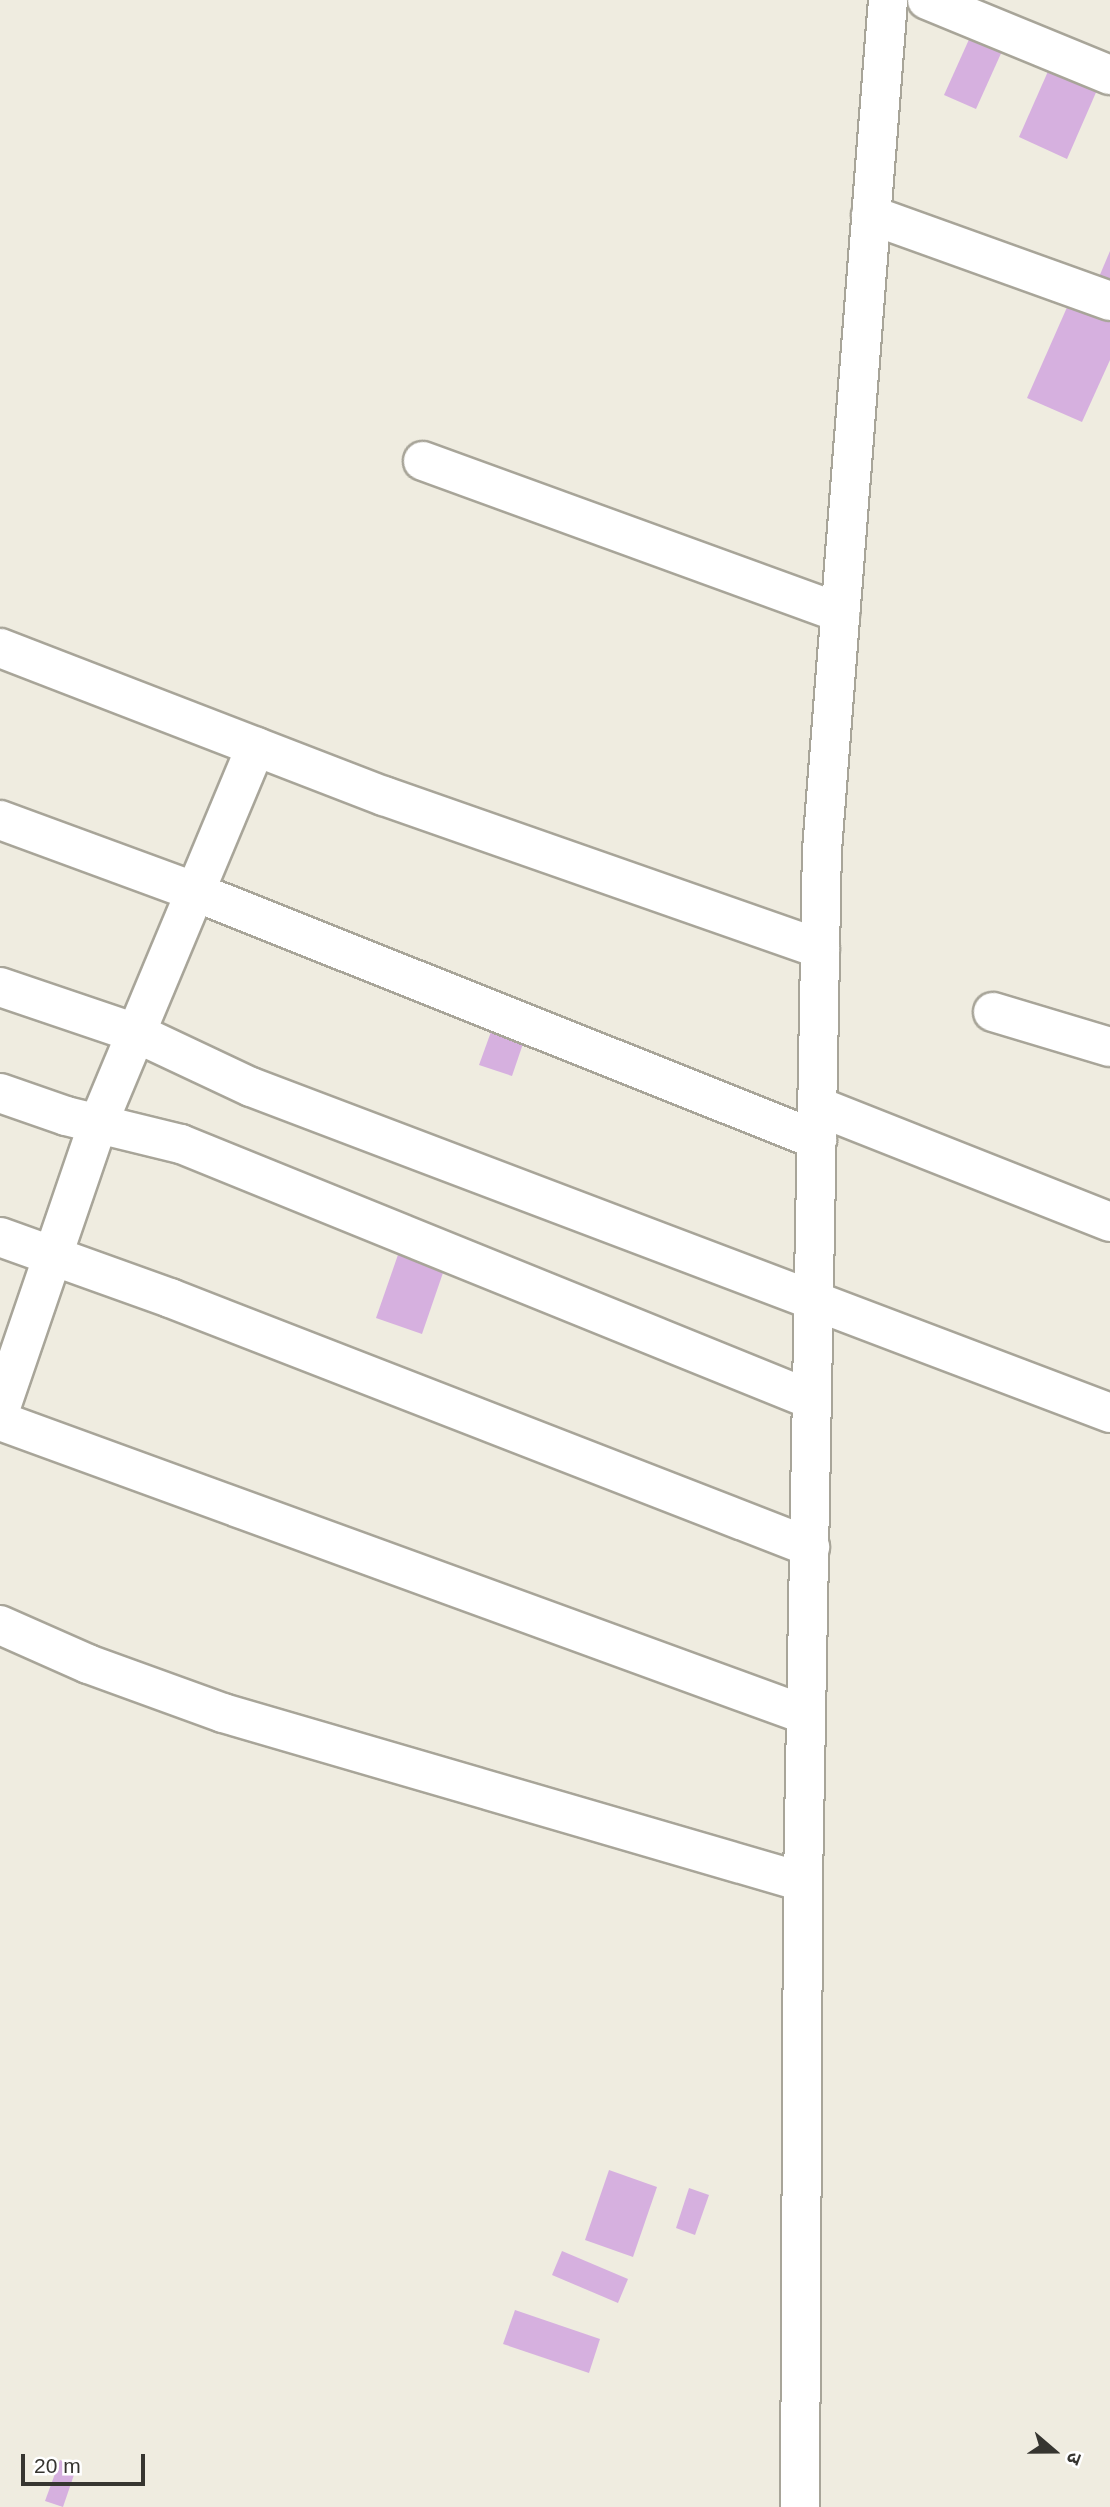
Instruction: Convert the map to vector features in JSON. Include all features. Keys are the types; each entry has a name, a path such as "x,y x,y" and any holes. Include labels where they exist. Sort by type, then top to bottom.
{"street":[{"path":"800,2507 803,1882 822,850 888,0"},
{"path":"927,0 1110,75"},
{"path":"871,215 1110,301"},
{"path":"423,461 840,612"},
{"path":"0,648 256,747 820,949"},
{"path":"0,1410 98,1124 193,891 256,747"},
{"path":"0,820 817,1123 1110,1222"},
{"path":"0,987 136,1033 251,1087 1110,1413"},
{"path":"993,1012 1110,1047"},
{"path":"0,1093 98,1124 181,1144 812,1400"},
{"path":"0,1237 53,1255 810,1547"},
{"path":"0,1421 806,1715"},
{"path":"0,1625 88,1664 223,1713 803,1882"}],"building":[{"path":"971,35 1003,49 976,109 944,95"},
{"path":"1053,60 1101,81 1067,159 1019,137"},
{"path":"1110,251 1110,282 1099,277"},
{"path":"1072,296 1110,312 1110,360 1082,422 1027,398"},
{"path":"496,1018 528,1029 512,1076 479,1065"},
{"path":"400,1249 446,1264 422,1334 376,1318"},
{"path":"609,2170 657,2187 633,2257 585,2240"},
{"path":"689,2188 709,2195 695,2235 676,2228"},
{"path":"562,2251 628,2279 618,2303 552,2275"},
{"path":"515,2310 600,2339 589,2373 503,2344"},
{"path":"60,2460 77,2466 63,2507 45,2501"}]}
